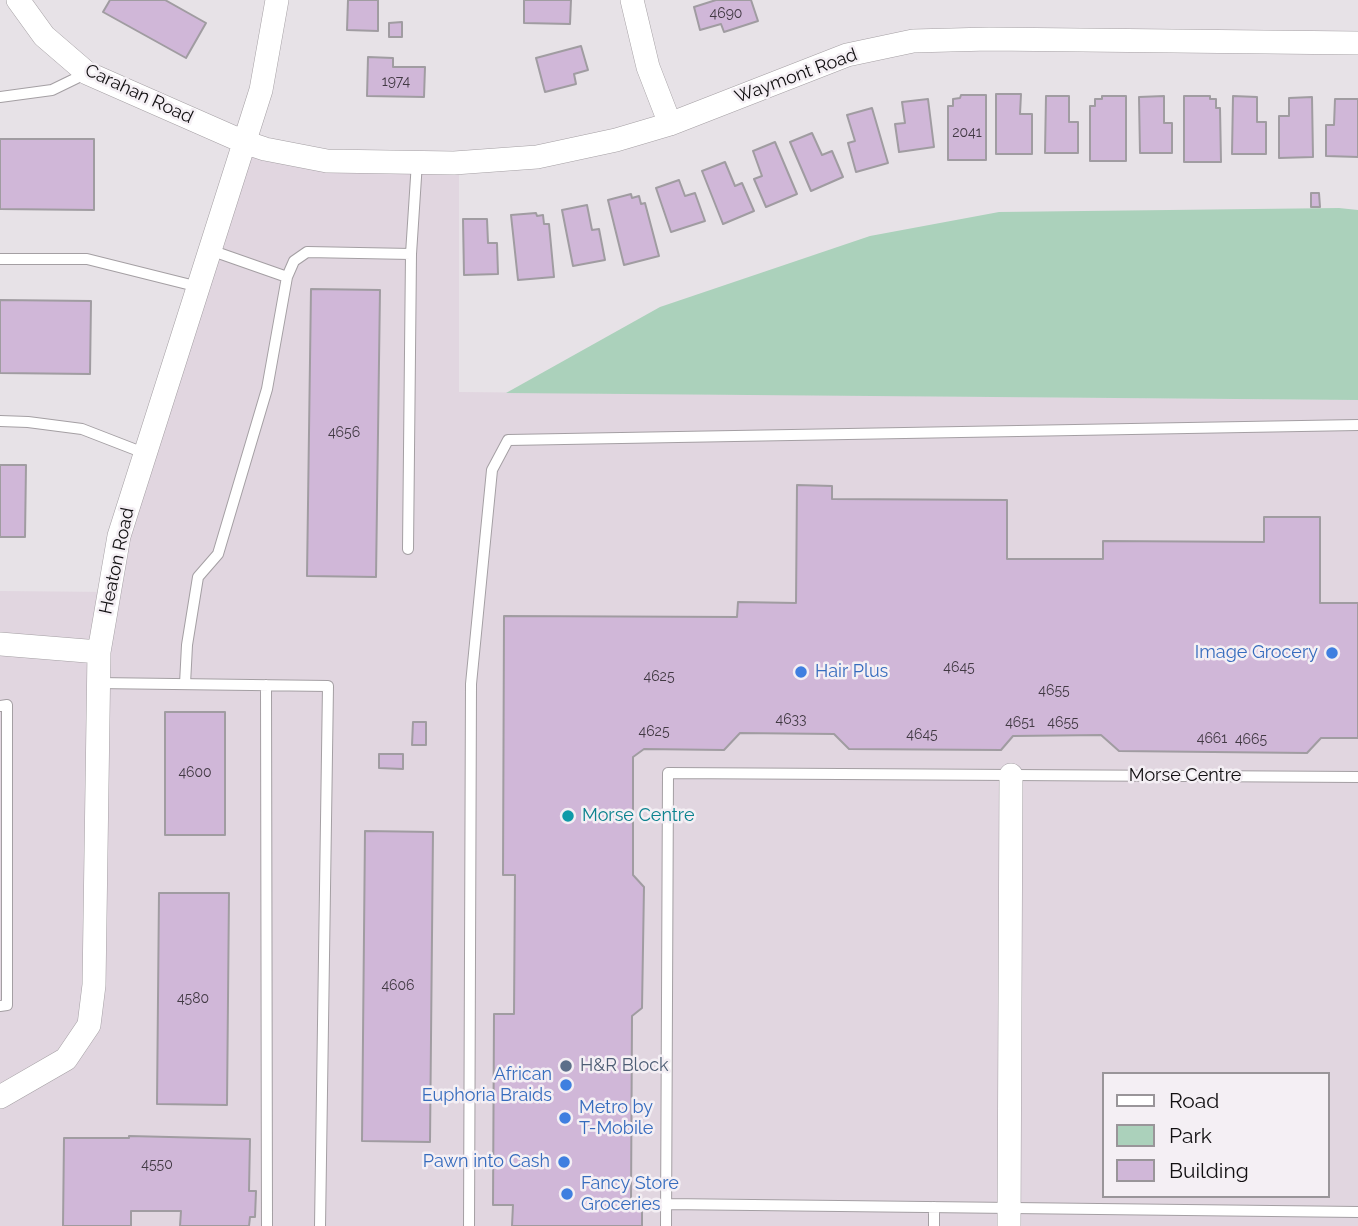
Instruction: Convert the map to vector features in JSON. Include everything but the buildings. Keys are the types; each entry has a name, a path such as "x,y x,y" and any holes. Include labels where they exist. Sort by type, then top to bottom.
{"street":[{"name":"Carahan Road","path":"18,0 44,36 87,73 244,142"},
{"name":"Heaton Road","path":"0,1097 66,1059 89,1025 94,985 97,683 99,652 119,536 261,90 277,0"},
{"path":"632,0 648,67 670,124"},
{"name":"Waymont Road","path":"244,142 265,149 327,161 454,163 537,158 616,140 670,124 847,55 913,41 1003,39 1358,43"},
{"path":"0,644 99,652"},
{"path":"1009,1217 1011,775"}],"lane":[{"path":"0,97 52,90 87,73"},
{"path":"408,549 411,254 417,162"},
{"path":"210,250 287,277"},
{"path":"186,684 187,645 198,577 218,554 267,389 287,277 294,261 307,253 411,254"},
{"path":"0,259 87,259 198,287"},
{"path":"0,421 82,429 144,453"},
{"path":"469,1226 471,684 492,470 508,440 1358,425"},
{"path":"97,683 328,686 320,1226"},
{"path":"266,685 267,1226"},
{"path":"0,706 7,705 7,1005 0,1006"},
{"name":"Morse Centre","path":"666,1226 668,773 1358,777"},
{"path":"666,1205 934,1207 1009,1217 1358,1212"},
{"path":"934,1207 934,1226"}],"shaded area":[{"path":"242,134 314,155 459,159 459,392 1358,400 1358,1226 0,1226 0,591 111,592"}],"green space":[{"path":"1339,208 1358,210 1358,400 506,393 660,307 870,236 999,212"}],"place":[{"name":"Image Grocery","path":"1332,653"},
{"name":"Hair Plus","path":"801,672"},
{"name":"Morse Centre","path":"568,816"},
{"name":"H&R Block","path":"566,1066"},
{"name":"African Euphoria Braids","path":"566,1085"},
{"name":"Metro by T-Mobile","path":"565,1118"},
{"name":"Pawn into Cash","path":"564,1162"},
{"name":"Fancy Store Groceries","path":"567,1194"}]}
